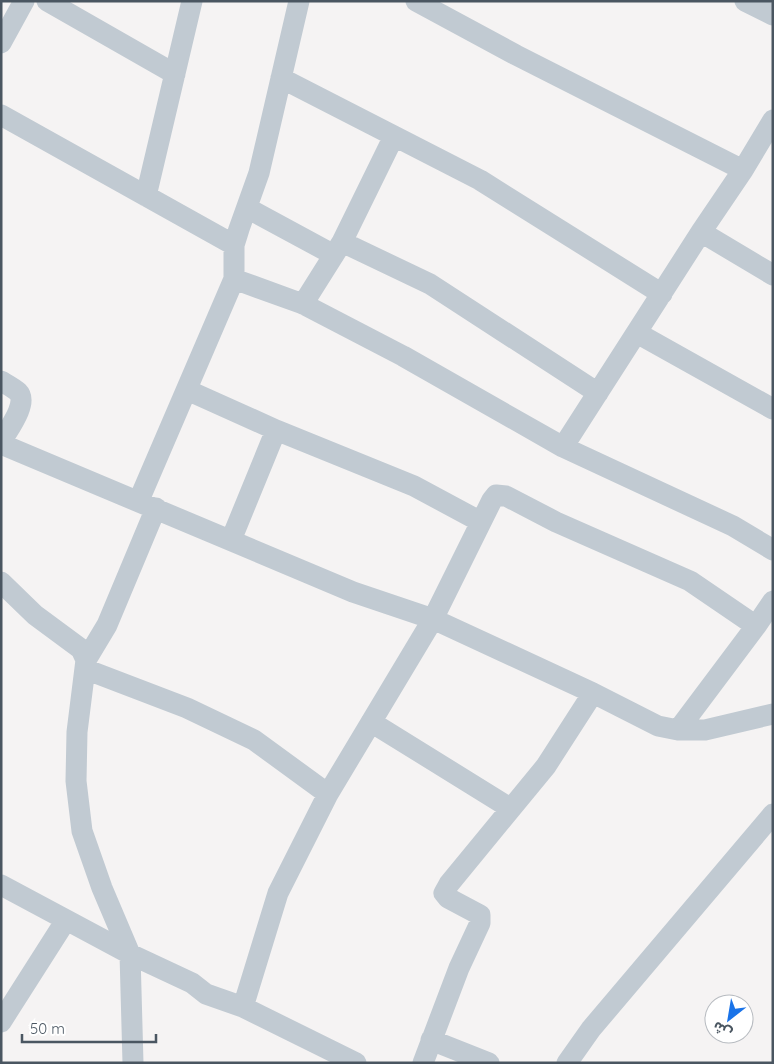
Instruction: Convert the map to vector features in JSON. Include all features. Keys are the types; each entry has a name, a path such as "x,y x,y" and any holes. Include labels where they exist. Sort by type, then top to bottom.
{"street":[{"path":"1,43 24,1"},
{"path":"47,1 175,74"},
{"path":"146,196 192,1"},
{"path":"133,1063 130,954 102,888 82,831 76,781 77,732 86,664 107,625 187,390 234,279 234,246 259,173 299,1"},
{"path":"416,1 516,55 743,170"},
{"path":"745,1 773,15"},
{"path":"281,78 480,180 662,294"},
{"path":"1,115 234,246"},
{"path":"563,447 701,232 770,133"},
{"path":"303,304 338,249 394,136"},
{"path":"247,208 338,249 430,284 598,393"},
{"path":"701,232 773,275"},
{"path":"234,279 303,304 403,356 563,447 732,526 773,550"},
{"path":"637,333 773,409"},
{"path":"1,381 18,392 21,399 20,410 1,443 353,592 433,619 593,693 658,726 678,730 705,730 773,714"},
{"path":"187,390 276,430 414,486 481,522"},
{"path":"231,540 276,430"},
{"path":"243,1008 278,893 328,794 433,619 496,495 506,496 556,522 690,581 756,626"},
{"path":"1,582 34,615 80,649 86,664 187,708 254,740 328,794"},
{"path":"678,730 773,601"},
{"path":"423,1063 459,968 481,919 480,915 448,898 444,893 449,884 510,808 546,766 593,693"},
{"path":"371,722 510,808"},
{"path":"567,1063 591,1029 773,814"},
{"path":"1,885 130,954 192,983 206,994 243,1008 356,1063"},
{"path":"1,1022 66,920"},
{"path":"431,1040 489,1063"}]}
